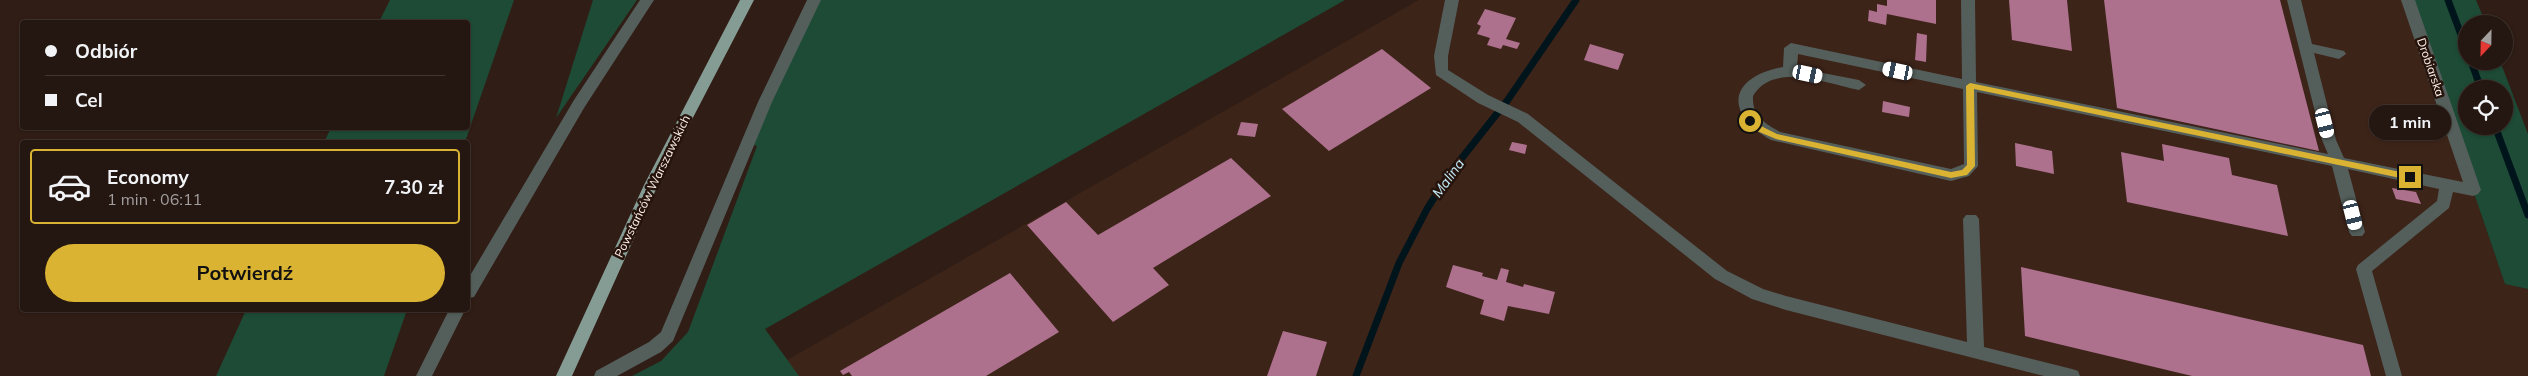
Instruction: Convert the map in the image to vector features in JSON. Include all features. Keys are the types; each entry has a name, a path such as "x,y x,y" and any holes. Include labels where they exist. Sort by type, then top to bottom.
{"main road":[{"name":"Powstańców Warszawskich","path":"564,376 608,277 682,121 747,0"}],"street":[{"path":"470,289 579,104 647,0"},
{"path":"602,376 654,347 667,336 765,102 814,0"},
{"path":"1452,0 1441,56 1441,72 1483,99 1523,118 1692,254 1721,275 1743,287 1786,303 2072,376"},
{"path":"1860,85 1790,71 1781,71 1758,82 1744,98 1744,109 1750,121 1760,129 1776,136 1951,175 1964,172 1971,166 1968,0"},
{"path":"2294,0 2329,140 2339,163 2357,232"},
{"name":"Drobiarska","path":"2408,0 2473,190 2447,185"},
{"path":"1790,71 1791,48 2447,185 2444,204 2364,269 2394,376"},
{"path":"2306,48 2339,54"},
{"path":"1972,219 1976,351"},
{"path":"424,376 456,312"}],"shaded area":[{"path":"1419,0 2408,0 2505,284 2528,289 2528,376 799,376 787,360"}],"green space":[{"path":"390,0 514,0 470,128 470,20 380,20"},
{"path":"593,0 637,0 556,118"},
{"path":"814,0 1345,0 765,329 799,376 632,376 661,361 688,332 757,146 748,143"},
{"path":"2408,0 2476,0 2482,15 2458,15 2458,70 2503,70 2507,80 2458,80 2458,135 2513,135 2513,95 2528,134 2528,289 2505,284"},
{"path":"330,130 469,130 466,140 325,140"},
{"path":"245,312 406,312 384,376 216,376"}],"building":[{"path":"1887,0 1936,0 1936,24 1887,14 1886,25 1868,21 1869,10 1877,12 1877,4 1887,6"},
{"path":"2009,0 2067,0 2072,51 2012,40"},
{"path":"2104,0 2280,0 2319,151 2117,108"},
{"path":"1485,9 1516,18 1506,39 1520,43 1517,49 1503,45 1501,49 1487,45 1490,38 1477,34 1481,26 1477,24"},
{"path":"1917,33 1927,35 1926,62 1915,60"},
{"path":"1590,44 1624,54 1618,70 1584,60"},
{"path":"1382,49 1431,88 1329,151 1282,109"},
{"path":"1883,101 1910,107 1909,117 1882,112"},
{"path":"1241,122 1258,124 1255,137 1237,135"},
{"path":"1512,142 1527,145 1525,154 1509,150"},
{"path":"2015,143 2052,151 2054,174 2016,166"},
{"path":"2162,144 2229,158 2232,175 2277,185 2288,236 2127,202 2121,152 2164,161"},
{"path":"1231,158 1271,196 1153,268 1169,285 1113,322 1027,225 1066,202 1098,235"},
{"path":"2392,188 2416,192 2421,204 2396,199"},
{"path":"1453,265 1483,273 1482,276 1497,280 1501,268 1509,270 1506,282 1523,287 1524,284 1555,292 1549,314 1508,306 1504,321 1480,314 1484,300 1446,287"},
{"path":"2021,267 2363,345 2371,376 2192,376 2025,336"},
{"path":"1010,273 1059,332 986,376 852,376 849,372 843,375 840,371"},
{"path":"1283,331 1327,342 1316,376 1267,376"}],"waterway":[{"name":"Malina","path":"1356,376 1399,263 1427,209 1450,173 1507,101 1576,0"},
{"path":"2448,0 2458,27"},
{"path":"2474,70 2478,80"},
{"path":"2498,135 2528,215"}],"route":[{"path":"1750,121 1760,129 1776,136 1951,175 1964,172 1971,166 1970,86 2410,177"}]}
